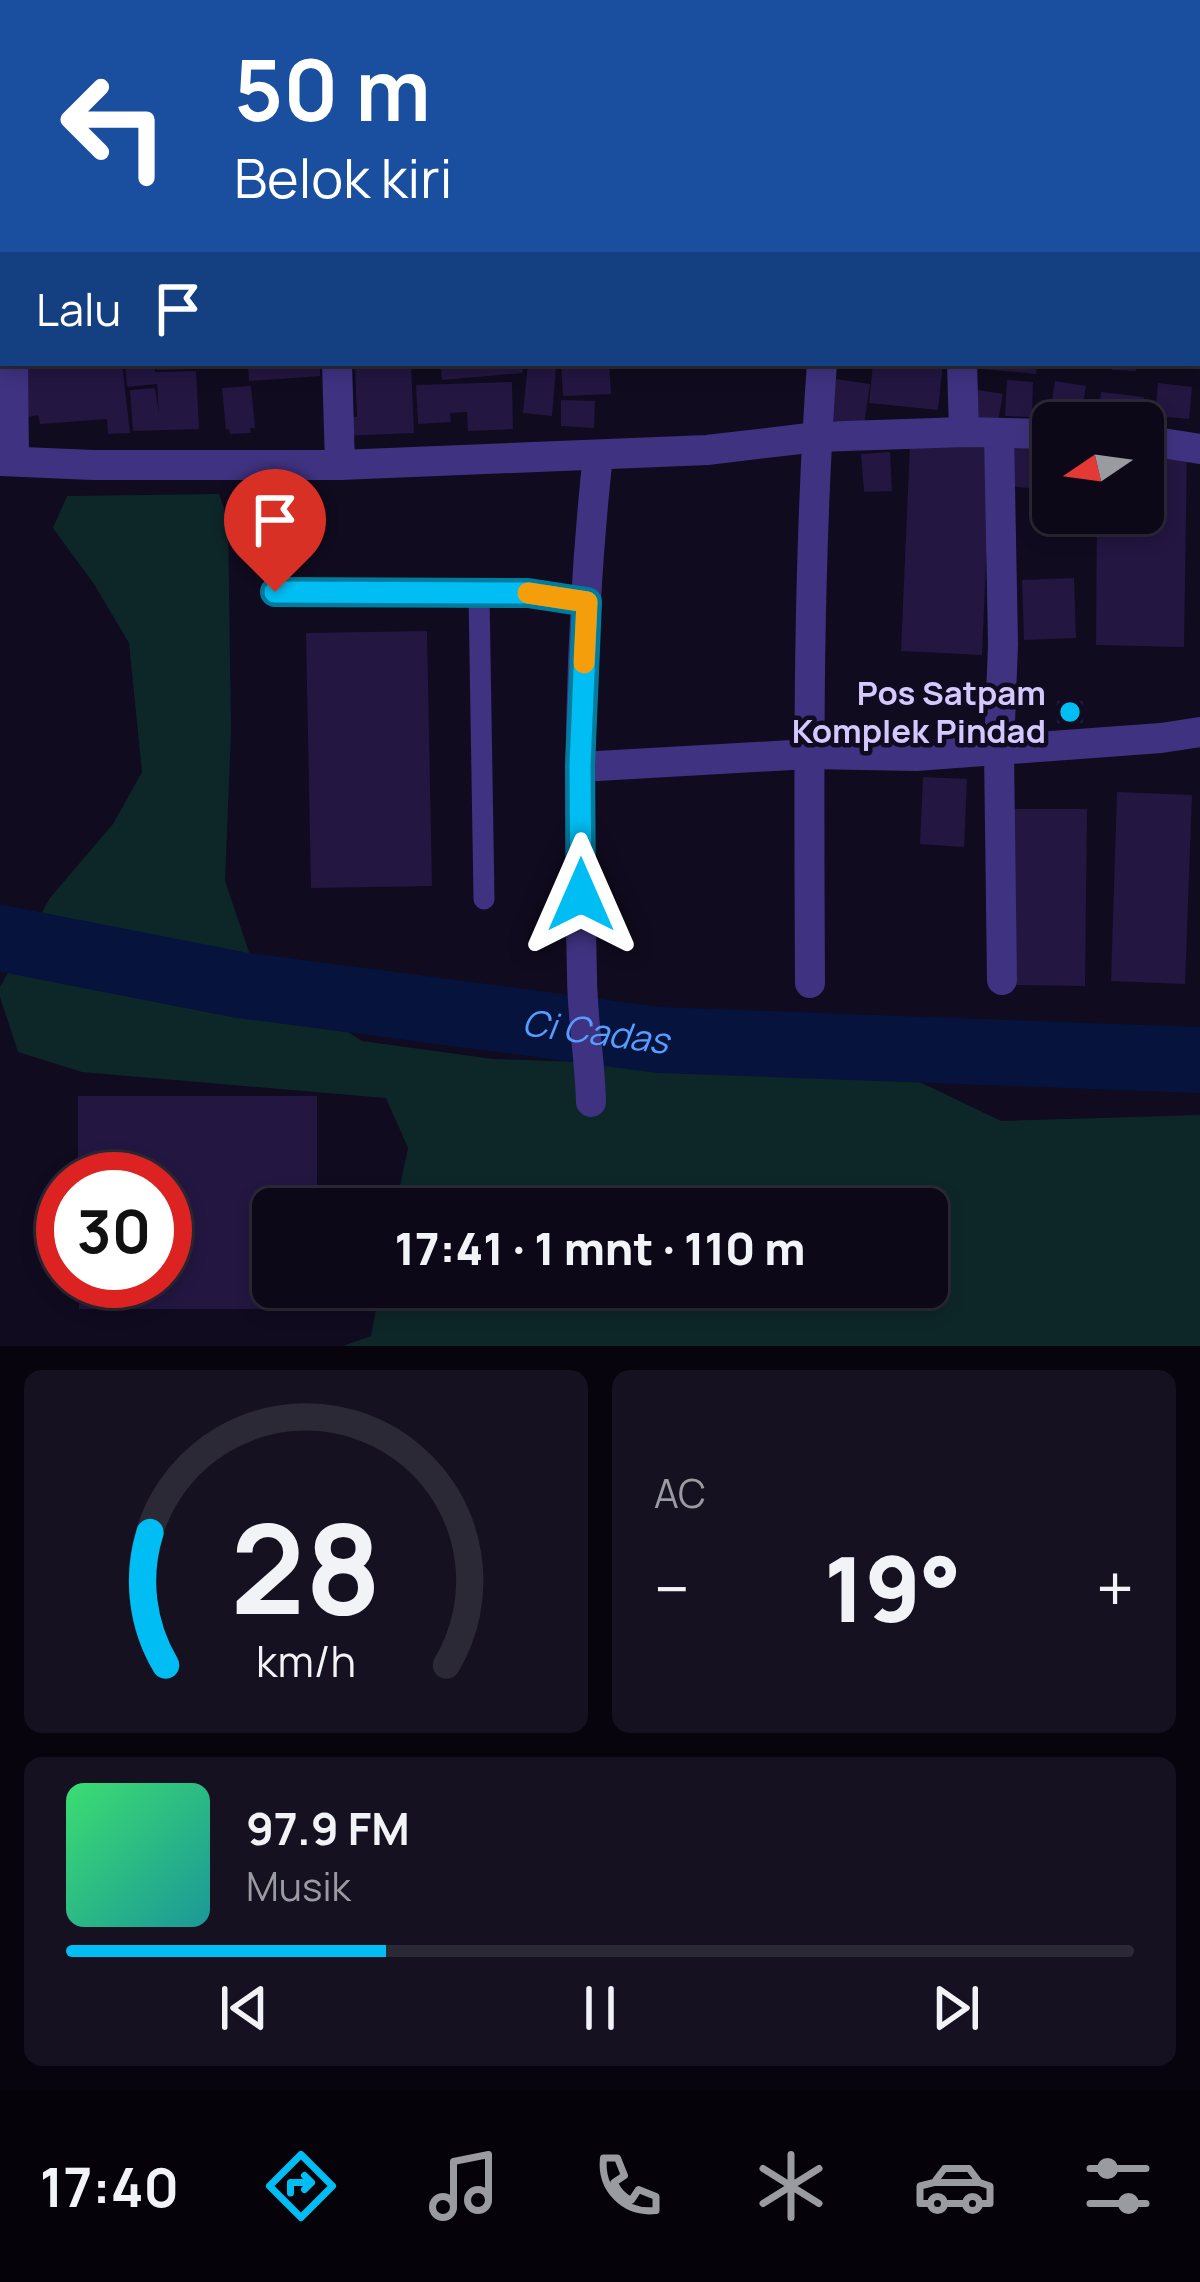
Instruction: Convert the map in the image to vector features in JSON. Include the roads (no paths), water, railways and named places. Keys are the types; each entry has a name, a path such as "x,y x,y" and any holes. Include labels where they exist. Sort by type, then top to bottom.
{"street":[{"path":"13,366 7,461 340,465 707,450 817,436 1032,434"},
{"path":"337,366 340,465"},
{"path":"809,983 809,754 822,366"},
{"path":"962,366 964,432"},
{"path":"999,433 1002,980"},
{"path":"1164,443 1200,449"},
{"path":"591,1102 582,981 580,766 598,454"},
{"path":"580,766 809,754 916,756 1200,732"}],"lane":[{"path":"275,592 528,593 587,602"},
{"path":"478,594 484,899"}],"waterway":[{"name":"Ci Cadas","path":"0,938 240,985 660,1040 1200,1060"}],"place":[{"name":"Pos Satpam Komplek Pindad","path":"1070,712"}]}
